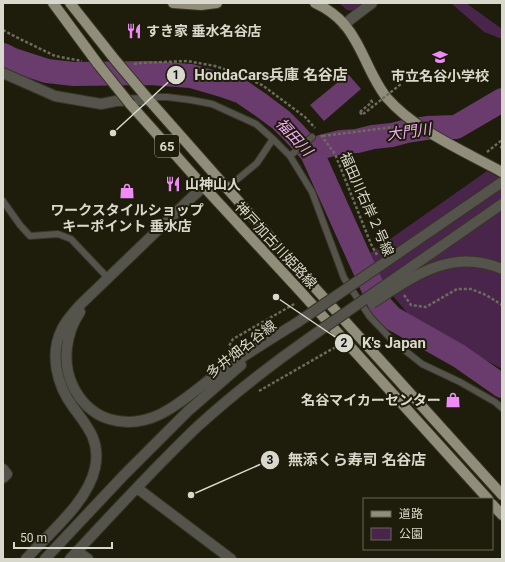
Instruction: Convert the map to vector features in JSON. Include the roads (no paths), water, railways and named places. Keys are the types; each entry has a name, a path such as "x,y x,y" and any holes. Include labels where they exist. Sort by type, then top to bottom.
{"main road":[{"name":"神戸加古川姫路線","path":"53,3 130,104 487,498"},
{"name":"神戸加古川姫路線","path":"70,3 149,100 316,289 502,495"},
{"path":"173,3 201,5 216,3"},
{"path":"314,3 325,8 344,25 353,38 378,86 388,99 420,126 437,137 502,172"},
{"path":"493,505 502,515"}],"street":[{"path":"344,25 372,3"},
{"path":"3,73 55,96 101,104 149,100"},
{"path":"26,559 76,505 86,492 96,467 95,442 91,432 65,394 59,382 56,357 57,343 61,330 69,317 80,305 191,198 216,176"},
{"name":"多井畑名谷線","path":"46,559 124,475 188,411 220,382 298,322 502,182"},
{"path":"313,338 502,204"},
{"path":"70,559 168,455 198,426 229,399 285,356 430,268 442,264 462,261 476,261 491,264 502,269"},
{"path":"108,278 78,314 68,337 66,351 70,379 76,392 84,403 104,418 129,422 142,421 155,417 168,410 253,350 298,322"},
{"path":"3,469 7,474 3,478"},
{"path":"137,488 231,559"},
{"path":"77,551 88,559"}],"lane":[{"path":"149,100 158,97 167,97 212,104 256,124 273,138 290,156 312,192 344,278 370,317 392,340 422,364 460,382 495,402 502,408"},
{"path":"227,188 257,163 273,138"},
{"path":"290,156 312,138"},
{"path":"3,201 30,236 58,234 71,239 108,278"}],"waterway":[{"name":"福田川","path":"3,55 13,60 47,71 74,74 150,73 191,76 242,92 281,120 312,153 381,306 392,318 459,356 502,386"},
{"name":"大門川","path":"312,153 321,147 341,142 357,141 427,128 456,127 502,100"}],"place":[{"name":"すき家 垂水名谷店","path":"134,31"},
{"name":"市立名谷小学校","path":"440,57"},
{"name":"HondaCars兵庫 名谷店","path":"113,133"},
{"name":"山神山人","path":"173,184"},
{"name":"ワークスタイルショップ キーポイント 垂水店","path":"127,191"},
{"name":"K's Japan","path":"276,297"},
{"name":"名谷マイカーセンター","path":"453,400"},
{"name":"無添くら寿司 名谷店","path":"191,495"}]}
